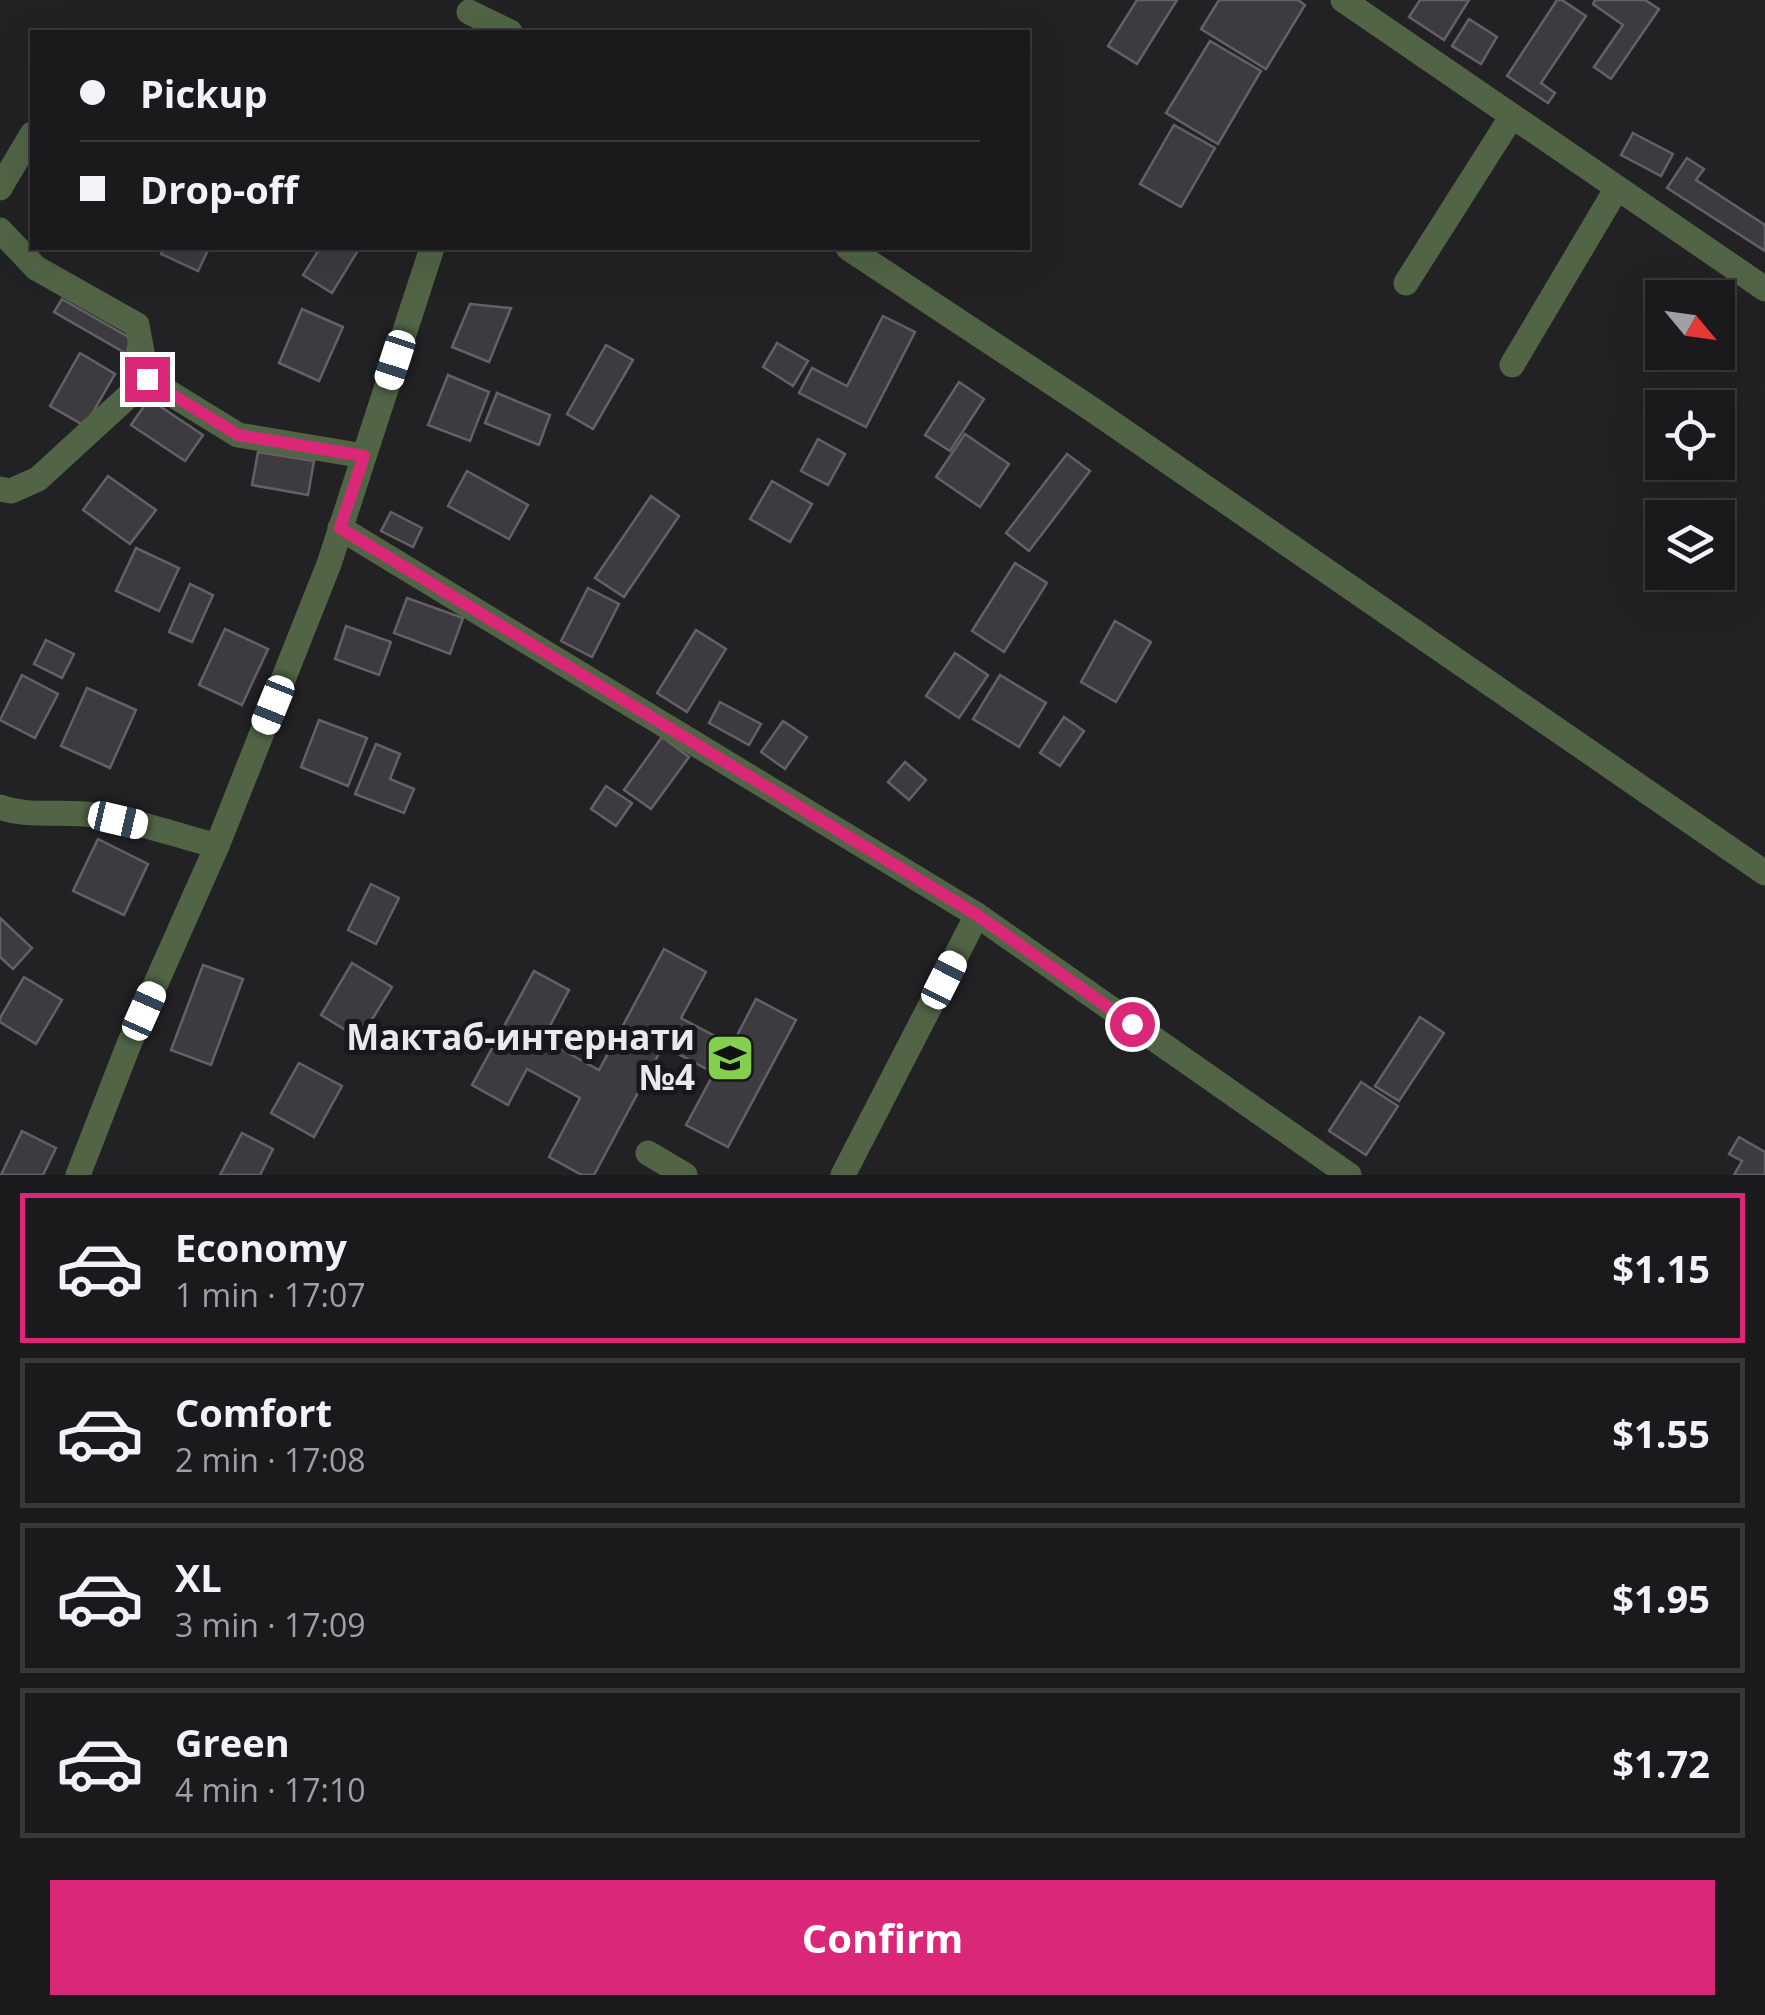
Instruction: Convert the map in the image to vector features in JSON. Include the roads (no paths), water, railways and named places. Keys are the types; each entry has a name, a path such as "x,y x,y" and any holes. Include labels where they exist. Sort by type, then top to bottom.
{"street":[{"path":"1343,0 1765,289"},
{"path":"470,15 505,30"},
{"path":"1406,283 1512,116"},
{"path":"0,188 30,137"},
{"path":"1512,365 1617,188"},
{"path":"0,230 36,268 137,325 147,379 238,435 364,456"},
{"path":"78,1175 129,1044 217,846 329,564 431,250"},
{"path":"851,250 1126,432 1765,873"},
{"path":"0,489 11,491 38,478 147,379"},
{"path":"340,528 977,915 1349,1175"},
{"path":"0,807 17,813 94,815 217,846"},
{"path":"843,1175 977,915"},
{"path":"648,1153 685,1175"}],"place":[{"name":"Мактаб-интернати №4","path":"730,1058"}]}
